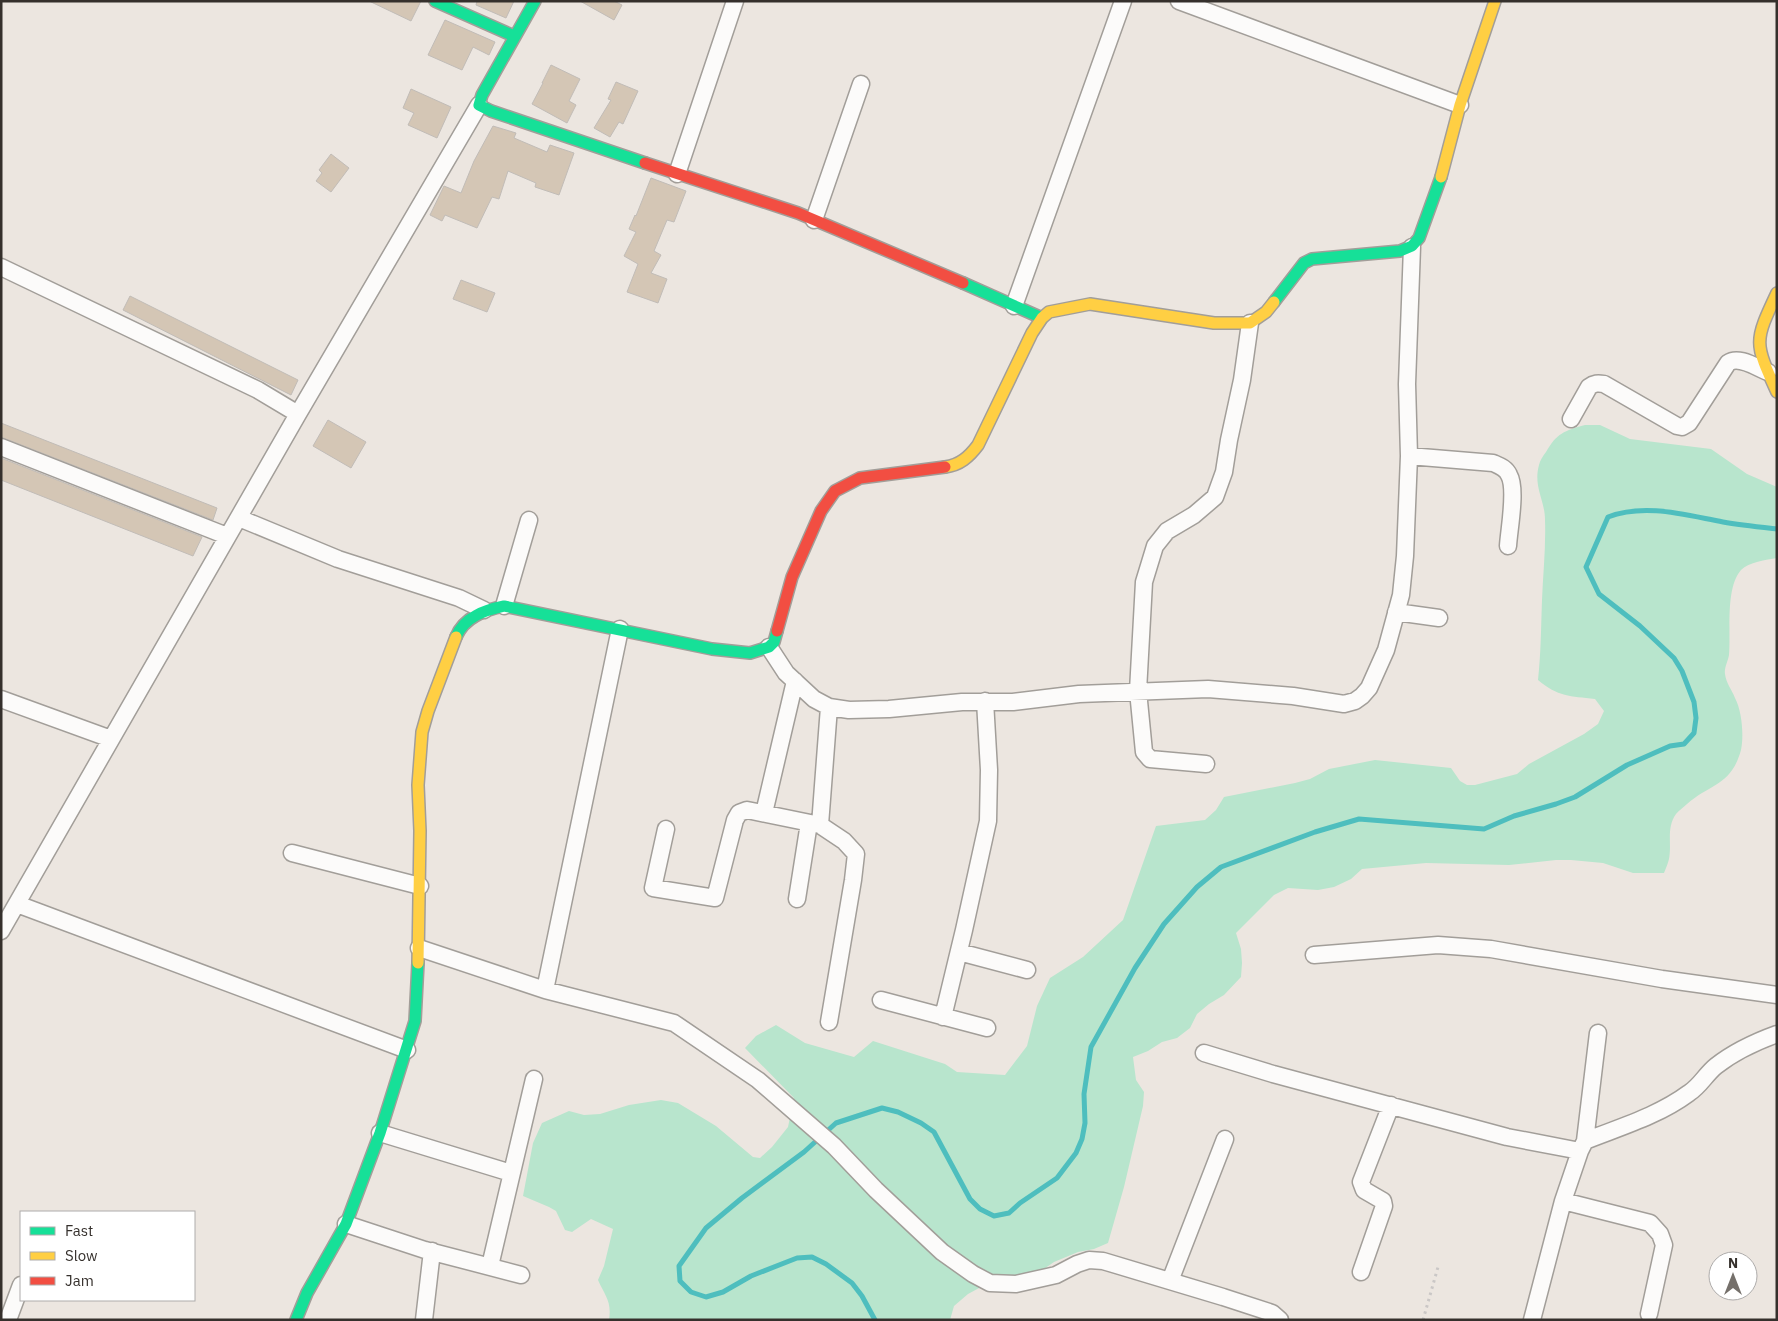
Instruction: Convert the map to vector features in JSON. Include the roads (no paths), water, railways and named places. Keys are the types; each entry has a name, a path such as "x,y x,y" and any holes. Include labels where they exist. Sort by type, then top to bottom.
{"main road":[{"path":"435,1 514,36"},
{"path":"534,1 482,95 479,105 500,114 798,213 1042,318"},
{"path":"296,1320 306,1293 346,1224 380,1133 415,1021 420,886 418,786 422,732 428,710 457,633 464,624 484,610 504,606 712,649 750,653 769,647 774,642 776,636 792,577 821,511 835,491 860,478 953,466 969,457 978,445 1032,333 1042,318 1049,312 1090,304 1214,323 1250,323 1266,312 1304,263 1312,259 1400,252 1412,247 1419,240 1444,169 1460,105 1496,1"},
{"path":"1777,293 1761,326 1758,338 1758,349 1777,392"}],"street":[{"path":"678,174 735,1"},
{"path":"1014,306 1123,1"},
{"path":"1179,1 1460,105"},
{"path":"814,220 861,84"},
{"path":"1,931 227,536 479,105"},
{"path":"769,647 786,672 814,699 829,707 849,710 889,709 985,701 1013,702 1079,694 1208,689 1293,696 1344,704 1355,701 1369,688 1386,650 1401,595 1405,556 1409,456 1407,384 1412,247"},
{"path":"1,267 258,390 298,414"},
{"path":"1206,764 1150,760 1144,752 1138,691 1144,582 1155,546 1167,531 1194,515 1215,497 1224,472 1242,380 1250,323"},
{"path":"1571,419 1589,386 1599,383 1682,427 1689,423 1731,360 1740,360 1768,372"},
{"path":"1,447 227,536"},
{"path":"1409,456 1494,463 1503,467 1509,474 1513,485 1508,546"},
{"path":"239,518 338,558 459,598 484,610"},
{"path":"504,606 529,520"},
{"path":"1396,612 1439,618"},
{"path":"545,990 620,629"},
{"path":"764,813 795,681"},
{"path":"1,699 111,739"},
{"path":"943,1016 988,821 990,770 985,701"},
{"path":"797,899 814,824 829,707"},
{"path":"666,829 654,888 715,898 735,820 739,813 747,810 814,824 844,841 856,854 829,1022"},
{"path":"292,853 420,886"},
{"path":"17,904 407,1050"},
{"path":"1314,955 1438,945 1491,949 1777,995"},
{"path":"419,948 545,990 674,1023 758,1080 834,1146 876,1190 942,1252 972,1274 990,1283 1016,1284 1056,1276 1077,1264 1089,1260 1103,1261 1272,1314 1280,1320"},
{"path":"959,952 1027,970"},
{"path":"881,1000 987,1028"},
{"path":"1532,1320 1563,1200 1582,1146 1598,1033"},
{"path":"1204,1053 1273,1074 1506,1137 1582,1146 1670,1106 1692,1092 1715,1067 1742,1048 1777,1034"},
{"path":"490,1266 534,1079"},
{"path":"1361,1272 1384,1206 1380,1199 1364,1190 1361,1182 1391,1105"},
{"path":"380,1133 511,1174"},
{"path":"1170,1281 1225,1139"},
{"path":"1563,1200 1650,1223 1660,1234 1664,1245 1649,1314"},
{"path":"346,1224 432,1251 521,1275"},
{"path":"424,1320 432,1251"},
{"path":"8,1320 20,1289"}],"waterway":[{"path":"875,1320 862,1296 852,1283 826,1264 812,1257 797,1258 751,1276 723,1292 706,1297 691,1292 680,1281 679,1266 706,1228 742,1198 804,1152 836,1123 882,1108 898,1112 921,1123 934,1132 970,1199 980,1209 994,1216 1009,1213 1020,1203 1057,1178 1076,1153 1082,1139 1085,1123 1084,1094 1091,1047 1135,968 1164,924 1197,887 1221,867 1315,832 1359,819 1484,829 1514,816 1575,797 1627,765 1670,746 1684,744 1694,733 1696,718 1694,702 1682,671 1674,658 1640,626 1599,594 1586,567 1608,517 1636,511 1651,511 1777,529"}]}
